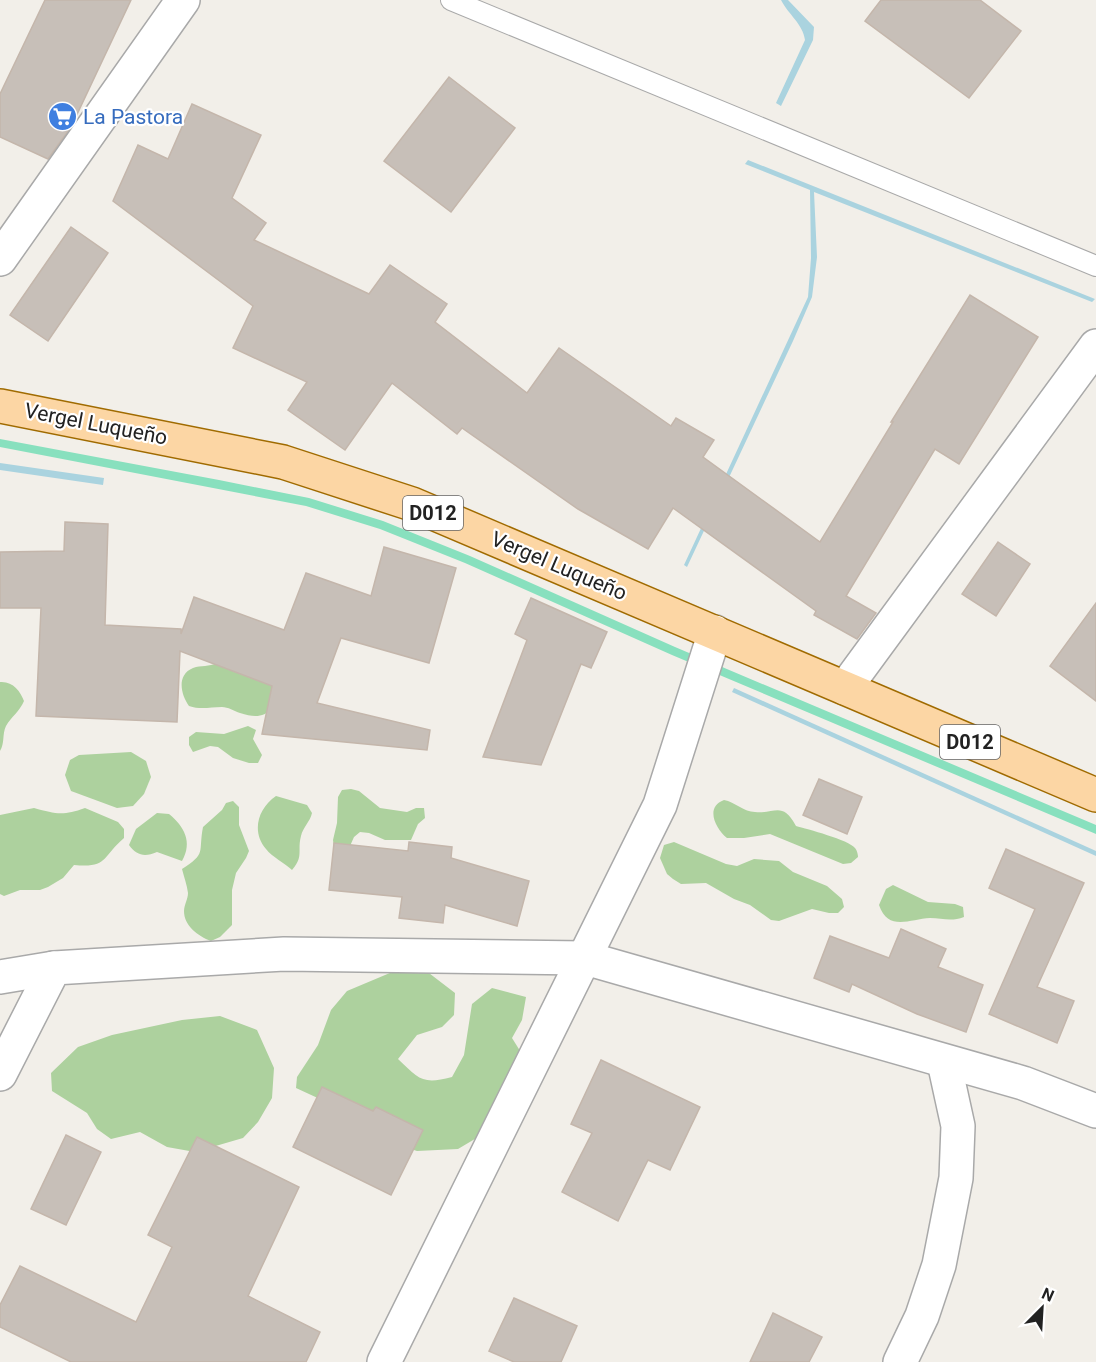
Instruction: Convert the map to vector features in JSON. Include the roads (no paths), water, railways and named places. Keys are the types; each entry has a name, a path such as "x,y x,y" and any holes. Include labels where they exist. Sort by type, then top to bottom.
{"main road":[{"name":"Vergel Luqueño","path":"0,406 283,462 412,504 1096,795"}],"street":[{"path":"0,259 183,0"},
{"path":"845,688 1096,346"},
{"path":"384,1362 660,805 715,632"},
{"path":"0,977 54,968 284,954 585,958 1023,1083 1096,1111"},
{"path":"0,1074 54,968"},
{"path":"900,1362 922,1316 939,1265 956,1178 958,1126 944,1062"}],"lane":[{"path":"451,0 1096,266"}],"water":[{"path":"781,0 788,0 814,27 813,40 781,106 776,103 805,40 798,24"},
{"path":"748,160 1095,299 1092,302 814,192 817,257 812,297 687,567 684,565 808,297 811,258 810,190 745,164"},
{"path":"0,463 104,478 103,485 0,470"},
{"path":"734,688 1096,851 1096,856 732,692"}],"place":[{"name":"La Pastora","path":"62,117"}]}
